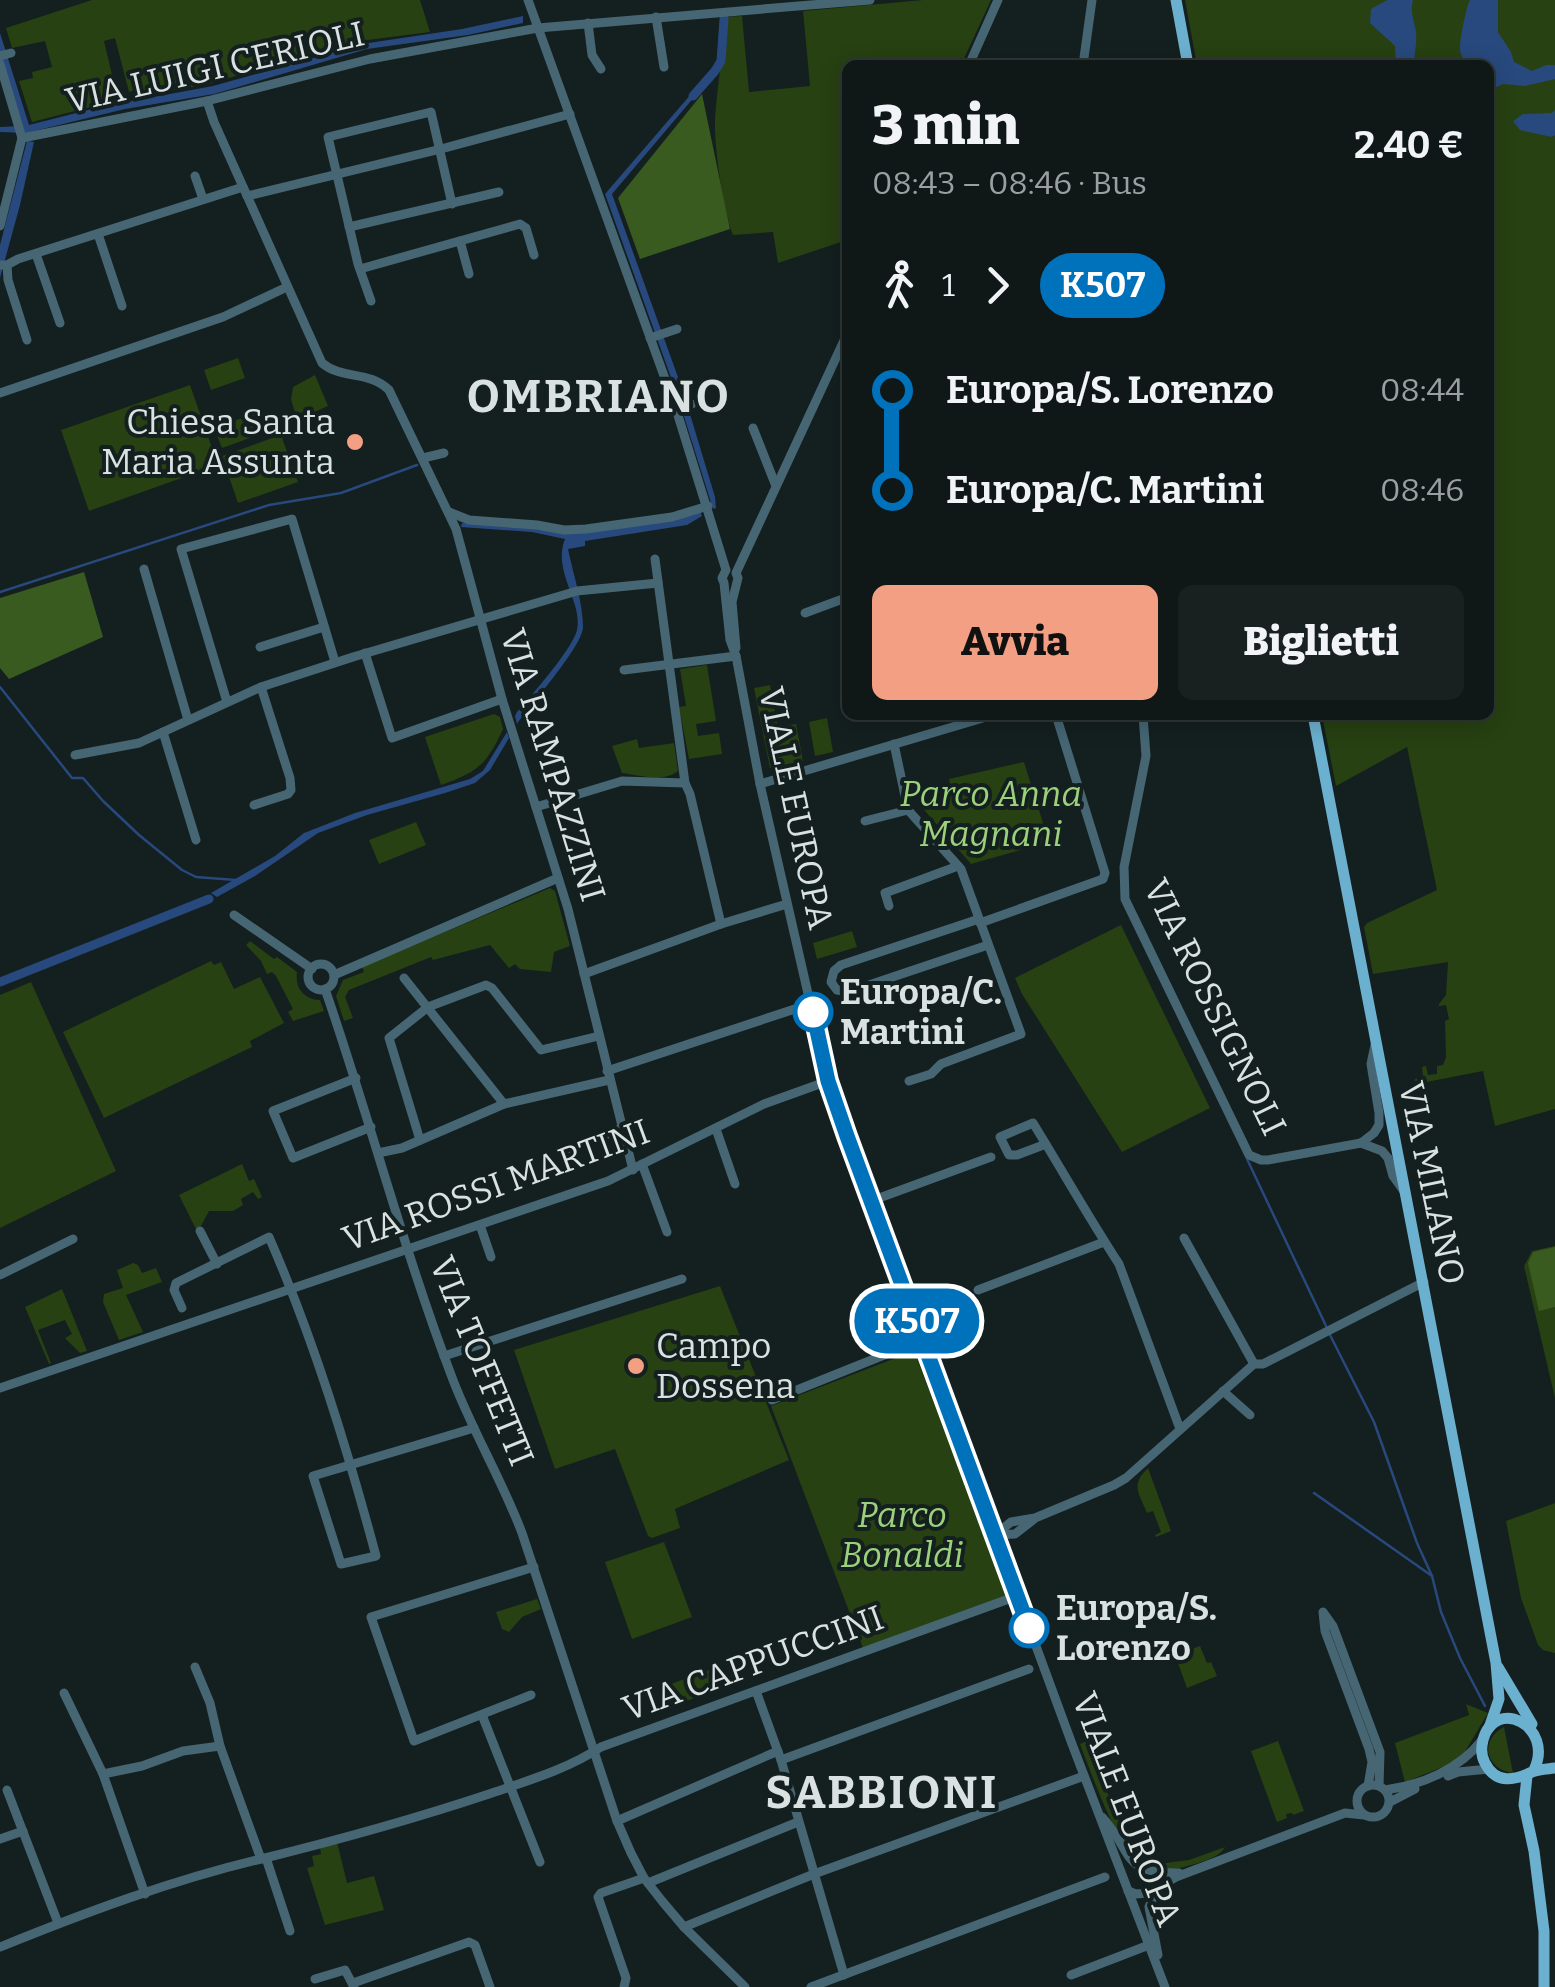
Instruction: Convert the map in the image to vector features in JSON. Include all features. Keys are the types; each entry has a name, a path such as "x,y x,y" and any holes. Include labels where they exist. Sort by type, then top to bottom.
{"main road":[{"path":"1176,0 1187,60"},
{"name":"VIA MILANO","path":"1314,720 1496,1663 1499,1699 1482,1754 1489,1769"},
{"name":"VIA MILANO","path":"1496,1663 1537,1732"},
{"path":"1486,1733 1503,1720 1520,1719 1555,1750"},
{"path":"1537,1732 1542,1755 1530,1773 1524,1804 1540,1892 1544,1987"},
{"path":"1500,1778 1514,1780 1555,1768"},
{"path":"1489,1769 1524,1804"}],"street":[{"path":"528,0 656,336 731,577"},
{"name":"VIA LUIGI CERIOLI","path":"21,132 35,136 206,101 370,59 538,28 656,17 719,6 870,0"},
{"path":"971,60 998,0"},
{"path":"1084,60 1092,0"},
{"path":"656,17 664,68"},
{"path":"500,22 502,35"},
{"path":"588,23 592,55 600,69"},
{"path":"464,28 467,42"},
{"path":"0,64 21,132 0,226"},
{"name":"VIA RAMPAZZINI","path":"206,101 322,363 330,370 370,377 384,384 456,529 502,699 558,878 622,1128 667,1232"},
{"path":"371,301 328,136 431,112 452,204"},
{"path":"28,340 3,265 203,199 440,149 570,114"},
{"path":"195,176 203,199"},
{"path":"349,227 500,192"},
{"path":"5,206 21,210"},
{"path":"360,268 520,224 526,228 534,255"},
{"path":"98,234 122,306"},
{"path":"460,241 469,274"},
{"path":"36,254 60,323"},
{"path":"0,393 223,317 287,287"},
{"path":"656,336 677,329"},
{"path":"731,577 842,355"},
{"path":"676,409 692,404"},
{"path":"754,428 776,486"},
{"path":"423,458 444,452"},
{"path":"696,470 708,466"},
{"path":"448,512 469,520 564,530 672,517 708,506"},
{"path":"227,702 182,549 292,518 335,662"},
{"path":"561,542 564,530"},
{"path":"655,559 685,783 721,924"},
{"path":"144,570 188,720"},
{"name":"VIALE EUROPA","path":"731,577 736,656 760,784 828,1081 1098,1814 1138,1880 1149,1945 1163,1982"},
{"path":"75,755 139,743 261,687 364,653 569,594 658,582"},
{"path":"805,613 842,599"},
{"path":"260,647 324,627"},
{"path":"364,653 392,738 502,699"},
{"path":"624,670 736,656"},
{"path":"254,805 288,794 291,785 261,687"},
{"path":"760,784 975,720"},
{"path":"988,946 848,992 837,990 832,982 834,971 841,965 1103,879 1105,874 1058,720"},
{"name":"VIA ROSSIGNOLI","path":"1144,720 1146,756 1124,867 1125,899 1250,1155 1268,1160 1366,1142"},
{"path":"163,732 196,840"},
{"path":"894,744 908,810 958,866 968,884 1021,1034 941,1064 931,1074 909,1081"},
{"path":"536,807 622,782 685,783"},
{"path":"866,821 908,810"},
{"path":"890,906 885,892 958,866"},
{"path":"326,990 334,975 558,878"},
{"path":"584,974 787,904"},
{"name":"VIA TOFFETTI","path":"234,915 312,968"},
{"name":"VIA TOFFETTI","path":"334,975 327,966 319,965 312,968 309,976 317,990 326,990 407,1250 444,1356 512,1506 616,1821 646,1880 684,1927 745,1987"},
{"path":"404,978 504,1104"},
{"path":"420,1140 389,1038 428,1007 486,986 492,988 542,1050 600,1036"},
{"path":"378,1153 402,1148 504,1104 608,1076 810,1004"},
{"path":"1366,1142 1379,1125 1371,1064 1376,1044"},
{"path":"356,1078 273,1110 292,1158 371,1128"},
{"name":"VIA ROSSI MARTINI","path":"0,1388 608,1181 764,1104 828,1081"},
{"path":"1046,1144 1017,1156 1009,1154 1000,1137 1033,1123 1046,1144 1118,1264 1180,1429"},
{"path":"571,1149 622,1128"},
{"path":"716,1129 735,1184"},
{"path":"1366,1142 1393,1136"},
{"path":"1366,1142 1388,1158 1393,1176 1404,1192"},
{"path":"871,1201 991,1157"},
{"path":"480,1224 492,1257"},
{"path":"200,1231 217,1264"},
{"path":"182,1308 174,1290 176,1284 269,1238 291,1288 351,1466 376,1556 341,1564 314,1476 351,1466 474,1428"},
{"path":"1184,1238 1254,1364"},
{"path":"0,1275 73,1239"},
{"path":"978,1290 1104,1242"},
{"path":"444,1356 682,1280"},
{"path":"996,1535 1011,1522 1035,1518 1126,1478 1254,1364 1263,1364 1424,1282"},
{"path":"772,1400 924,1340"},
{"path":"1223,1390 1250,1415"},
{"path":"532,1696 414,1741 371,1617 534,1568"},
{"name":"VIA CAPPUCCINI","path":"0,1947 145,1894 416,1818 511,1786 564,1766 602,1746 1017,1596"},
{"path":"1348,1680 1333,1626 1323,1612 1325,1630 1380,1752 1378,1787 1390,1802"},
{"path":"195,1666 210,1703 220,1746 290,1931"},
{"path":"616,1821 780,1756 1029,1669"},
{"path":"756,1691 780,1756 844,1975"},
{"path":"64,1693 103,1774 145,1894"},
{"path":"482,1715 540,1862"},
{"path":"1345,1813 1361,1790 1405,1786 1450,1769 1463,1761 1486,1733"},
{"path":"103,1774 142,1766 183,1751 220,1746"},
{"path":"1098,1814 1139,1869 1142,1894 1186,1872 1345,1813 1382,1816 1390,1802 1407,1792 1458,1772 1489,1769"},
{"path":"684,1927 814,1874 1084,1776"},
{"path":"7,1790 58,1923"},
{"path":"1357,1798 1364,1815"},
{"path":"624,1987 626,1978 598,1897 601,1893 646,1880 798,1822"},
{"path":"0,1840 23,1831"},
{"path":"1138,1880 1186,1872"},
{"path":"812,1987 1106,1877"},
{"path":"1156,1888 1149,1906 1163,1982"},
{"path":"315,1979 345,1970 354,1986 356,1982 469,1942 475,1944 490,1987"},
{"path":"1071,1975 1149,1945"}],"green space":[{"path":"92,0 420,0 430,32 352,42 205,85 137,96 135,90 129,92 115,38 104,41 118,100 32,122 19,81 33,78 32,72 52,67 45,41 12,48 6,28"},
{"path":"923,0 991,0 963,60 842,60 842,242 778,263 773,232 733,235 718,161 716,106 725,17 742,16 749,92 810,86 803,11"},
{"path":"1185,0 1555,0 1555,1109 1495,1126 1483,1071 1416,1084 1415,1079 1423,1077 1422,1067 1426,1066 1428,1075 1437,1074 1437,1066 1443,1065 1446,1057 1445,1021 1449,1019 1446,1005 1439,1004 1446,995 1448,962 1373,974 1364,927 1437,890 1407,747 1336,786 1323,720 1494,720 1494,60 1196,60"},
{"path":"702,94 730,229 640,259 618,198"},
{"path":"238,358 245,378 211,390 204,370"},
{"path":"315,375 328,406 297,420 291,399 293,387"},
{"path":"190,385 218,465 89,511 61,430"},
{"path":"257,413 264,433 222,448 214,428"},
{"path":"281,435 298,482 238,503 222,456"},
{"path":"84,572 103,637 9,679 0,668 0,598"},
{"path":"707,665 716,721 696,724 698,736 719,733 722,754 689,759 679,707 686,706 680,669"},
{"path":"770,685 778,727 796,724 803,761 770,768 754,688"},
{"path":"494,714 500,717 503,729 492,751 473,771 441,785 425,737"},
{"path":"827,718 833,752 815,756 809,722"},
{"path":"637,739 639,748 674,743 678,771 658,777 622,773 612,746"},
{"name":"Parco Anna Magnani","path":"1024,762 1049,842 971,864 919,804 952,794 949,779"},
{"path":"416,822 426,845 379,864 369,840"},
{"path":"550,888 555,891 570,946 554,952 551,972 520,969 515,964 509,968 490,945 433,960 431,957 349,990 345,997 353,1018 344,1021 336,996 343,980 364,972 362,967"},
{"path":"1121,925 1210,1108 1122,1152 1015,978"},
{"path":"852,931 857,947 817,959 813,943"},
{"path":"250,941 297,972 301,992 320,1000 324,1011 293,1021 288,1012 293,1009 276,976 272,972 267,974 246,945"},
{"path":"211,961 214,965 221,962 234,989 260,977 284,1023 250,1041 252,1047 104,1118 63,1032"},
{"path":"31,982 116,1171 0,1228 0,995"},
{"path":"242,1164 262,1197 258,1199 253,1192 241,1199 243,1205 233,1211 209,1211 196,1229 179,1195"},
{"path":"1555,1246 1555,1398 1524,1266 1532,1251"},
{"path":"1555,1247 1555,1307 1539,1311 1528,1263 1533,1252"},
{"path":"133,1263 142,1273 156,1268 162,1282 126,1295 143,1332 119,1340 103,1302 104,1294 123,1288 117,1270"},
{"name":"Campo Dossena","path":"720,1286 789,1460 675,1509 680,1528 652,1538 615,1449 555,1469 514,1350"},
{"path":"62,1289 87,1351 80,1353 65,1338 72,1334 65,1320 38,1330 49,1364 25,1307"},
{"name":"Parco Bonaldi","path":"914,1351 1008,1596 863,1648 771,1406"},
{"path":"1148,1468 1171,1531 1156,1537 1161,1532 1153,1511 1147,1513 1138,1489 1139,1479"},
{"path":"1555,1503 1555,1653 1538,1645 1521,1598 1506,1521"},
{"path":"664,1542 692,1617 632,1639 605,1562"},
{"path":"537,1599 541,1609 522,1617 509,1632 502,1629 496,1612"},
{"path":"1200,1646 1217,1676 1187,1688 1175,1655"},
{"path":"709,1670 716,1690 678,1704 671,1684"},
{"path":"1466,1704 1488,1713 1460,1760 1405,1782 1395,1743 1469,1715"},
{"path":"1504,1727 1513,1773 1496,1766 1489,1753 1491,1739"},
{"path":"1087,1741 1130,1844 1141,1857 1158,1864 1189,1860 1225,1847 1222,1851 1207,1860 1170,1870 1145,1868 1136,1861 1099,1792 1080,1744"},
{"path":"1278,1741 1304,1811 1286,1814 1287,1818 1277,1822 1251,1751"},
{"path":"337,1842 347,1883 374,1876 384,1910 325,1925 307,1868 314,1866 312,1856 321,1854 320,1847"}],"water":[{"path":"1387,0 1413,0 1414,60 1396,60 1395,46 1370,23 1371,9"},
{"path":"1470,0 1498,0 1498,32 1514,62 1532,71 1555,65 1555,79 1494,88 1494,60 1463,58 1460,46"},
{"path":"523,16 523,23 367,49 214,94 125,109 26,133 0,132 0,127 21,126 0,56 0,33 29,125 213,86 362,44"},
{"path":"698,86 701,89 612,194 683,391 715,497 713,509 677,394 605,194"},
{"path":"1555,110 1552,137 1520,130 1513,121 1523,114"},
{"path":"27,141 34,142 0,278 0,245"},
{"path":"700,511 702,516 687,525 585,541 585,546 568,549 581,608 581,636 517,724 517,712 560,660 577,630 576,608 562,563 565,539 532,532 461,527 462,523 565,534 664,522"},
{"path":"507,732 509,738 490,770 475,783 318,833 255,876 217,897 211,893 275,856 304,833 355,813 470,779 483,771"}],"waterway":[{"path":"693,96 721,61 724,19"},
{"path":"0,592 269,505 341,493 417,465"},
{"path":"0,687 72,778 83,778 139,835 196,877 236,880"},
{"path":"0,982 209,899"},
{"path":"1247,1159 1327,1328"},
{"path":"1330,1335 1374,1422 1432,1576 1441,1612 1485,1706"},
{"path":"1314,1493 1432,1576"}],"bus line":[{"name":"K507","path":"813,1012 828,1081 847,1136 1029,1628"}],"place":[{"name":"Chiesa Santa Maria Assunta","path":"355,442"},
{"name":"Europa/C. Martini","path":"813,1012"},
{"name":"Campo Dossena","path":"636,1366"},
{"name":"Europa/S. Lorenzo","path":"1029,1628"}],"district":[{"name":"OMBRIANO","path":"599,396"},
{"name":"SABBIONI","path":"882,1792"}]}
